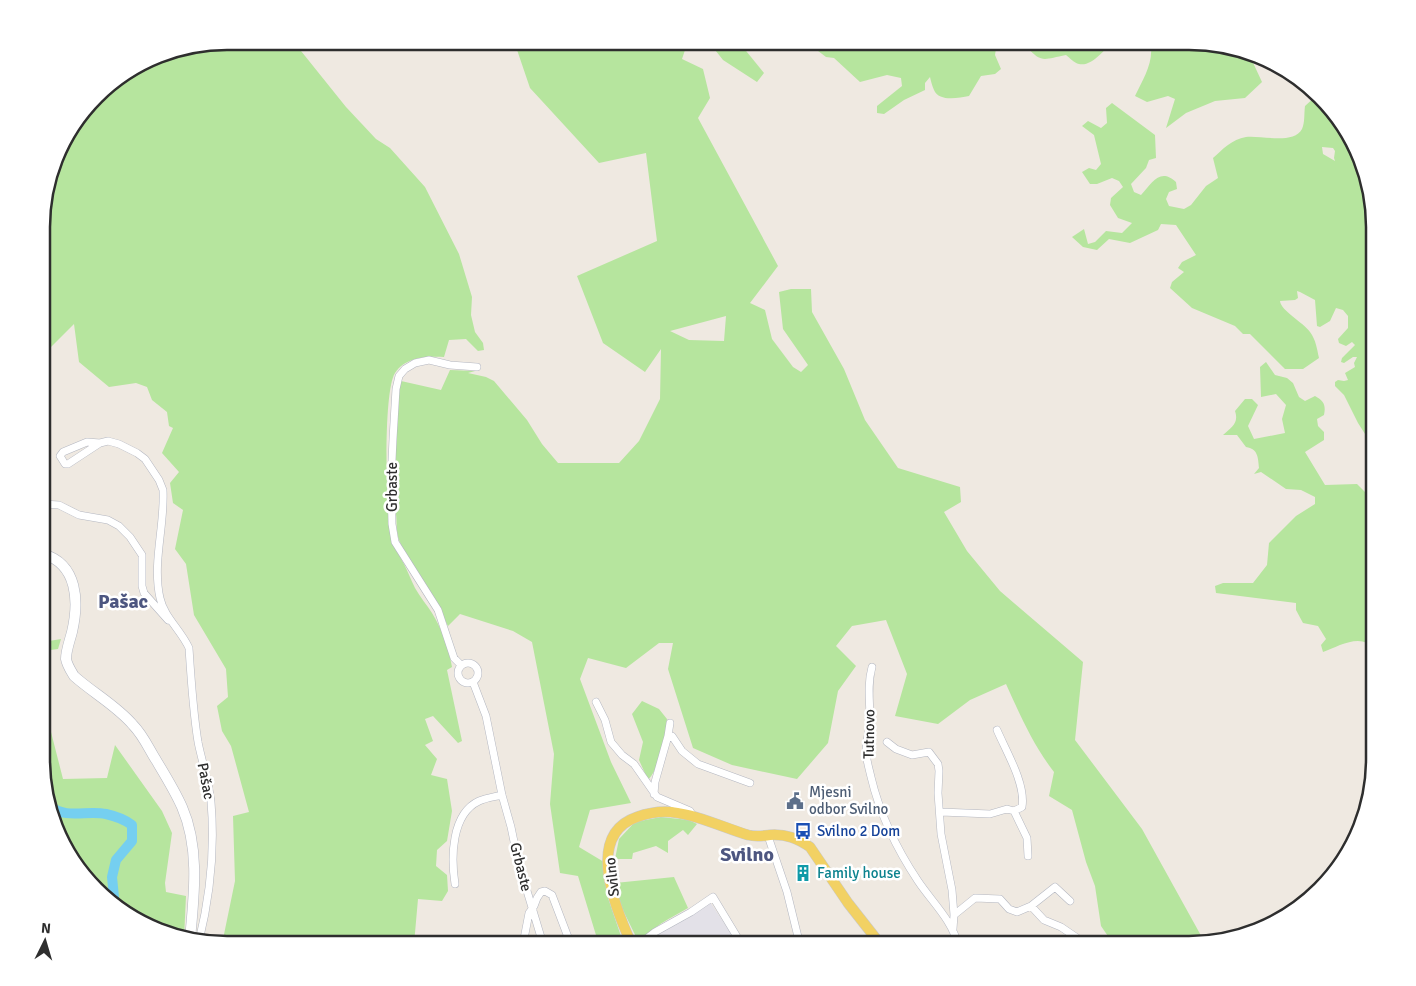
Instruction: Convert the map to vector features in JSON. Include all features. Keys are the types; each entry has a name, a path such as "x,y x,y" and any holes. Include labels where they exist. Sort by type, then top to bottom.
{"main road":[{"path":"50,556 69,573 75,588 73,630 66,659 69,669 74,676 123,714 135,726 170,782 182,808 193,857 194,891 191,932"},
{"name":"Svilno","path":"628,936 618,914 612,894 608,856 611,837 618,828 630,819 647,814 668,812 693,816 747,835 758,837 789,836 810,847 848,903 874,936"}],"street":[{"name":"Grbaste","path":"461,665 454,658 438,610 395,542 392,524 391,482 393,439 396,389 399,376 405,369 415,363 429,360 450,366 477,368"},
{"name":"Pašac","path":"100,443 68,464 65,464 60,456 63,452 84,442 100,443 108,441 119,444 137,453 152,468 163,490 164,501 158,580 160,599 183,635 188,648 198,742 211,799 212,840 208,898 201,934"},
{"name":"Pašac","path":"50,504 59,505 79,515 108,520 119,526 130,537 142,555 142,586 144,593 166,618 175,625"},
{"name":"Grbaste","path":"471,663 477,667 478,674 473,682 466,683 461,680 458,671 461,665 471,663"},
{"name":"Tutnovo","path":"872,667 868,684 870,722 866,749 881,815 908,865 941,910 947,923 954,929"},
{"name":"Grbaste","path":"473,682 486,716 502,796 540,936"},
{"name":"Svilno","path":"596,702 605,720 611,742 622,755 634,764 657,798 690,811 693,816"},
{"path":"654,794 655,782 670,722"},
{"path":"941,812 990,814 1022,807 1021,791 997,730"},
{"path":"668,736 672,736 682,751 698,764 750,783"},
{"name":"Tutnovo","path":"887,742 904,753 912,755 929,752 938,764 940,771 938,793 942,834 949,871 956,936"},
{"path":"455,884 453,852 460,820 468,808 478,801 502,796"},
{"path":"1014,810 1028,838 1028,856"},
{"path":"768,836 798,936"},
{"path":"954,915 971,900 978,898 1000,899 1012,912 1017,912 1031,906 1055,888 1070,901"},
{"name":"Grbaste","path":"524,936 528,913 541,892 545,891 552,895 568,936"},
{"path":"650,936 713,897 737,936"},
{"path":"1031,906 1044,920 1061,927 1075,936"}],"shaded area":[{"path":"710,902 733,936 656,936"}],"green space":[{"path":"216,50 300,50 346,107 376,139 390,148 425,187 459,254 472,297 471,315 475,332 483,343 484,350 478,351 466,339 449,340 444,357 424,357 405,364 395,373 388,404 386,457 390,530 393,543 415,588 436,619 445,639 452,667 447,670 462,741 458,743 433,716 425,719 433,741 425,745 437,759 431,775 447,779 452,811 447,841 437,850 436,866 447,875 448,891 442,901 418,899 415,936 224,936 235,881 233,816 249,812 231,746 222,731 217,706 228,697 226,669 194,615 186,564 175,549 183,510 173,503 170,483 179,472 162,453 173,428 169,426 167,412 152,400 147,387 136,383 109,387 79,362 74,324 50,348 50,216 59,170 68,149 94,110 119,87 159,63 193,53"},
{"path":"517,50 685,50 682,59 703,69 710,98 698,118 778,266 750,303 765,310 772,339 793,367 801,372 808,365 783,329 779,292 791,289 811,289 812,312 844,369 865,420 898,468 960,487 961,502 944,512 967,551 1000,591 1083,662 1075,740 1142,829 1201,936 1108,936 1101,926 1095,886 1086,862 1072,810 1049,796 1054,772 1033,740 1006,684 970,700 938,724 895,716 907,674 886,620 852,626 836,646 856,666 838,691 828,743 797,779 732,765 693,748 668,669 673,643 659,643 626,668 588,658 580,679 611,762 631,803 590,810 579,847 604,862 607,895 621,936 596,936 578,876 560,873 550,804 554,754 532,642 513,631 460,614 448,626 409,562 399,540 397,530 395,451 401,381 441,390 450,370 475,371 468,373 494,381 527,420 542,444 558,463 619,463 639,441 660,399 661,349 645,372 603,343 577,276 657,241 646,153 599,163 530,88","holes":["726,316 724,341 689,340 670,331"]},
{"path":"715,50 745,50 764,73 757,82 723,60"},
{"path":"817,50 996,50 995,55 1001,69 995,74 981,76 969,96 960,98 944,98 936,94 930,77 925,83 925,90 904,100 884,114 877,113 877,106 902,86 901,78 887,75 860,82 834,58 826,57"},
{"path":"1030,50 1105,50 1098,57 1084,64 1075,63 1066,55 1048,59 1036,56"},
{"path":"1151,50 1200,50 1223,53 1252,61 1262,82 1245,98 1215,101 1186,113 1166,128 1175,99 1168,96 1147,102 1135,96 1145,76"},
{"path":"1312,100 1329,119 1348,149 1357,170 1363,193 1366,216 1366,436 1344,395 1335,386 1335,382 1338,380 1348,380 1345,373 1355,367 1354,363 1357,357 1353,357 1344,363 1341,362 1342,358 1355,345 1352,342 1346,346 1339,343 1338,339 1348,328 1348,316 1343,310 1336,308 1330,321 1320,327 1317,326 1315,300 1297,291 1298,298 1295,300 1280,301 1284,309 1310,332 1315,341 1319,358 1303,369 1285,369 1250,334 1243,334 1235,326 1192,308 1170,288 1172,282 1184,272 1178,268 1182,262 1196,255 1176,225 1161,224 1158,230 1130,243 1109,239 1097,250 1083,247 1072,237 1084,229 1088,244 1095,242 1106,231 1122,233 1132,223 1118,218 1110,205 1111,198 1123,187 1119,181 1112,178 1097,184 1090,184 1082,172 1089,168 1096,170 1101,164 1094,135 1082,126 1088,121 1101,128 1107,123 1106,108 1112,103 1155,135 1156,158 1149,160 1146,168 1131,184 1134,192 1141,195 1157,178 1165,176 1176,182 1177,189 1169,192 1166,199 1169,206 1184,209 1191,205 1206,186 1218,178 1213,158 1232,142 1246,137 1292,137 1302,129 1305,106","holes":["1322,147 1333,148 1335,151 1335,161 1323,154"]},
{"path":"1266,362 1275,375 1287,378 1293,383 1299,397 1305,401 1315,396 1324,404 1324,415 1317,419 1318,426 1324,432 1324,440 1305,452 1325,485 1357,484 1366,493 1366,643 1351,642 1323,652 1321,645 1326,639 1318,626 1303,623 1296,610 1296,603 1216,593 1215,586 1223,583 1253,583 1267,565 1269,543 1296,516 1315,504 1315,497 1301,490 1286,489 1261,472 1254,474 1259,468 1258,457 1255,452 1246,447 1237,435 1223,435 1234,424 1236,419 1235,411 1245,399 1252,399 1258,405 1248,426 1254,439 1285,433 1282,419 1286,405 1276,394 1261,397 1260,367"},
{"path":"61,639 58,649 50,650 50,641"},
{"path":"642,701 659,709 667,719 659,759 653,774 648,780 639,760 643,742 632,714"},
{"path":"50,731 63,779 107,778 115,745 162,811 172,833 165,883 166,892 186,896 184,931 159,923 129,906 110,892 94,876 68,837 59,816 50,770"},
{"path":"661,817 689,820 697,824 688,835 683,830 668,841 668,853 656,846 633,853 632,859 615,859 619,839 635,822"},
{"path":"674,877 688,908 654,928 647,936 636,936 619,902 615,883"}],"waterway":[{"path":"58,811 106,814 132,825 132,841 116,860 112,877 114,895"}],"place":[{"name":"Mjesni odbor Svilno","path":"795,801"},
{"name":"Svilno 2 Dom","path":"803,831"},
{"name":"Family house","path":"803,873"}],"district":[{"name":"Pašac","path":"123,601"},
{"name":"Svilno","path":"747,854"}]}
